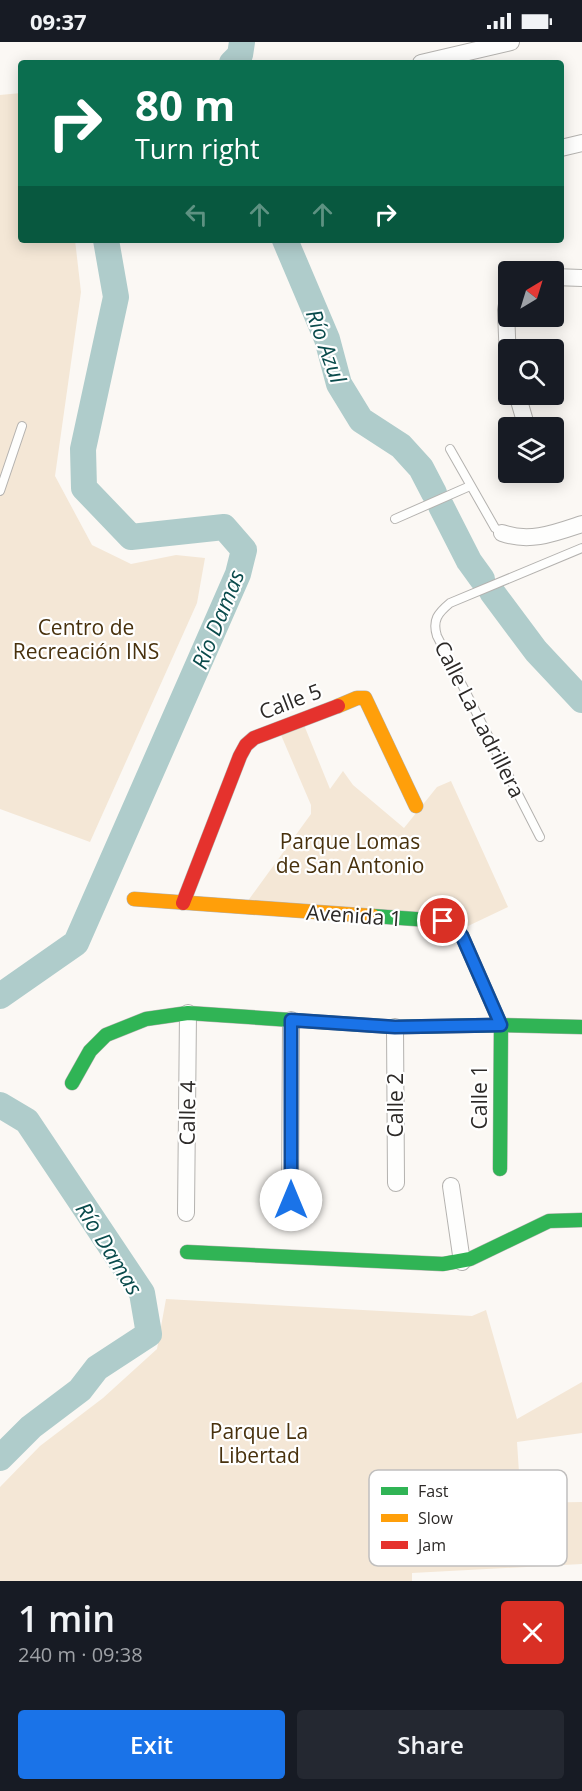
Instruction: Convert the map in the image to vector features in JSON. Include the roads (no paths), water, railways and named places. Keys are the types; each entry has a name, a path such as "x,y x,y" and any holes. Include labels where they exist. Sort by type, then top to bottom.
{"street":[{"path":"434,60 511,42"},
{"path":"564,147 582,143"},
{"path":"564,277 582,278"},
{"path":"502,533 509,536 543,537 582,524"},
{"name":"Calle 5","path":"183,903 240,756 246,745 254,738 357,698 365,698 416,806"},
{"name":"Avenida 1","path":"134,900 451,923 462,936 501,1025"},
{"path":"72,1083 90,1051 106,1035 146,1019 188,1013 395,1027 501,1025 582,1027"},
{"name":"Calle 4","path":"186,1213 188,1013"},
{"path":"291,1020 291,1200"},
{"name":"Calle 1","path":"500,1169 501,1025"},
{"name":"Calle 2","path":"395,1027 396,1183"},
{"path":"451,1186 462,1262"},
{"path":"187,1252 443,1264 470,1259 549,1221 582,1220"}],"lane":[{"path":"0,491 22,426"},
{"path":"450,449 495,528 502,533"},
{"path":"395,519 470,486"},
{"name":"Calle La Ladrillera","path":"540,837 437,636 434,626 440,611 450,603 582,548"}],"waterway":[{"name":"Río Damas","path":"235,60 240,55 242,42"},
{"name":"Río Damas","path":"0,996 76,943 238,574 244,550 224,527 131,537 84,488 83,449 116,297 107,243"},
{"name":"Río Azul","path":"286,243 327,339 339,384 361,420 401,446 421,468 434,493"},
{"name":"Río Azul","path":"441,506 469,561 482,579"},
{"name":"Río Azul","path":"492,592 536,651 582,700"},
{"name":"Río Damas","path":"0,1105 27,1121 142,1293 149,1334 97,1368 80,1390 31,1427 0,1458"}],"park label":[{"name":"Centro de Recreación INS","path":"86,639"},
{"name":"Parque Lomas de San Antonio","path":"350,853"},
{"name":"Parque La Libertad","path":"259,1443"}]}
